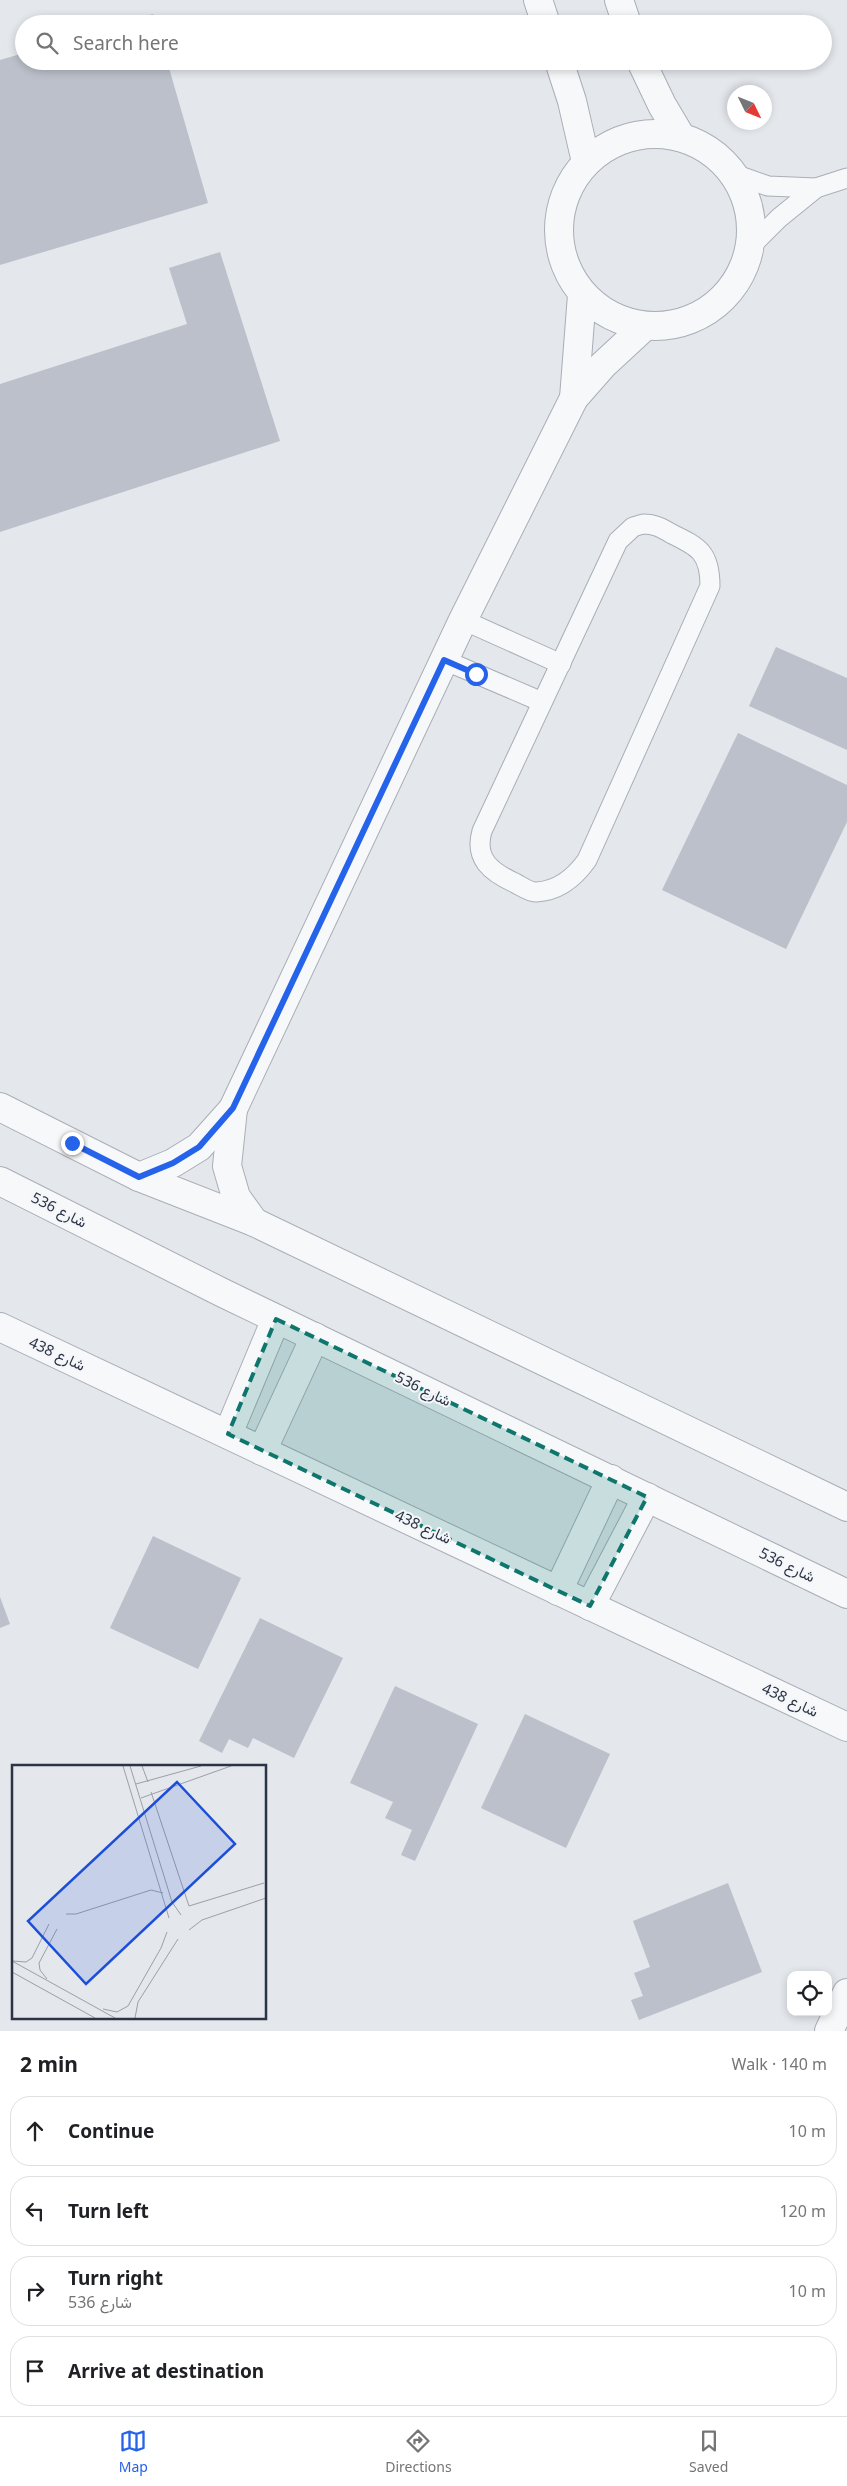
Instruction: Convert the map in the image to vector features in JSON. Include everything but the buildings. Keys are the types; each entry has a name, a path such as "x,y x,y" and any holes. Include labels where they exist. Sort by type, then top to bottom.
{"street":[{"path":"538,0 543,15"},
{"path":"619,0 624,15"},
{"path":"562,70 572,101 586,162"},
{"path":"645,70 662,105 681,137"},
{"path":"656,134 681,137 701,145 719,158 734,174 747,205 751,222 750,247 740,277 720,302 693,319 662,327 643,328 604,313 582,295 566,270 563,261 558,242 559,213 569,185 586,162 607,146 630,136 656,134"},
{"path":"574,398 582,295"},
{"path":"139,1177 173,1163 199,1147 233,1108 462,620 574,398 603,365 643,328"},
{"path":"0,1107 139,1177 254,1222 847,1507"},
{"path":"233,1108 227,1166 236,1197 254,1222"},
{"name":"شارع 536","path":"0,1181 276,1318 847,1594"},
{"path":"228,1434 276,1318"},
{"name":"شارع 438","path":"0,1326 847,1727"},
{"path":"262,1451 315,1337"},
{"path":"558,1591 612,1479"},
{"path":"590,1606 647,1497"},
{"path":"829,2031 847,1993"}],"lane":[{"path":"734,174 768,186 816,188 847,178"},
{"path":"750,247 779,218 816,188"},
{"path":"643,524 654,524 698,547 708,564 710,586 587,860 578,873 565,883 550,889 534,892 496,875 482,857 480,839 542,702 618,541 625,533 643,524"},
{"path":"462,620 561,664"},
{"path":"444,660 542,702"}],"highlighted area":[{"path":"276,1319 647,1497 590,1606 228,1434"}],"route":[{"path":"72,1143 139,1177 173,1163 199,1147 233,1108 248,1080 444,660 476,674"}]}
